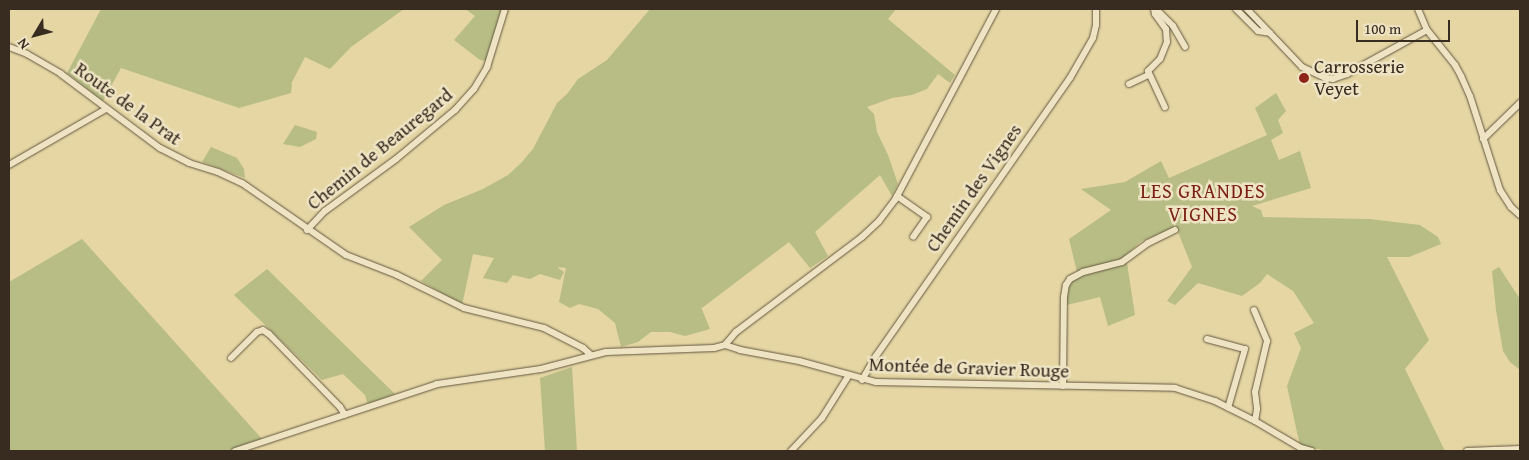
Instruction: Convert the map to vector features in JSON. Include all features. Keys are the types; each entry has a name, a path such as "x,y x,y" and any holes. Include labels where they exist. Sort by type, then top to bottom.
{"street":[{"name":"Chemin de Beauregard","path":"307,230 326,211 396,159 456,110 474,89 487,67 505,9"},
{"path":"725,345 736,332 862,237 879,221 898,196 996,9"},
{"name":"Chemin des Vignes","path":"862,380 1070,78 1093,38 1096,24 1096,9"},
{"path":"1155,9 1174,26 1185,47"},
{"path":"1155,9 1155,14 1166,29 1167,42 1160,59 1148,71 1148,75 1165,107"},
{"path":"1236,9 1258,30 1270,33"},
{"path":"1247,9 1302,67 1315,75 1334,79 1347,74 1427,30"},
{"path":"1418,9 1427,30 1461,76 1500,190 1520,215"},
{"name":"Route de la Prat","path":"9,47 27,54 61,74 145,139 179,159 218,172 242,183 307,230 356,260 396,275 457,305 544,328 583,348 591,355"},
{"path":"1129,84 1148,75"},
{"path":"1484,139 1520,103"},
{"path":"9,165 106,110"},
{"path":"898,196 927,217 912,237"},
{"path":"1063,386 1064,297 1066,285 1070,279 1082,272 1122,262 1148,243 1175,230"},
{"path":"1254,310 1268,342 1255,392 1257,409 1255,421"},
{"path":"230,358 257,332 262,330 269,334 340,406 345,414"},
{"path":"1207,339 1245,349 1228,408"},
{"name":"Montée de Gravier Rouge","path":"235,451 437,384 541,369 591,355 619,351 714,348 725,345 740,350 799,361 862,380 905,384 1175,388 1197,394 1228,408 1255,421 1301,448 1312,451"},
{"path":"792,451 822,418 849,375"},
{"path":"1467,451 1520,449"}],"green space":[{"path":"101,9 404,9 351,47 330,69 305,57 292,82 291,93 239,108 121,68 103,101 67,73"},
{"path":"465,9 502,9 487,61 480,60 454,40 475,16"},
{"path":"650,9 896,9 888,19 955,75 950,83 938,74 927,89 867,107 874,114 877,132 888,155 898,184 892,196 880,175 815,232 828,256 810,268 789,242 701,307 710,329 685,336 670,332 651,332 638,342 621,347 615,323 598,309 579,304 570,308 559,302 566,268 557,267 564,272 560,280 540,274 530,279 513,275 507,283 483,278 494,258 473,254 462,305 421,281 442,260 409,227 444,205 483,189 508,175 533,149 557,103 567,94 578,79 607,60"},
{"path":"1276,93 1286,111 1278,120 1283,133 1271,140 1279,160 1300,151 1311,188 1252,206 1261,210 1263,217 1369,219 1420,225 1438,237 1441,244 1409,257 1387,257 1429,340 1405,369 1445,451 1329,451 1300,446 1287,386 1301,348 1294,333 1314,323 1293,291 1267,274 1260,283 1242,296 1198,283 1175,305 1167,301 1192,267 1178,232 1173,228 1140,242 1122,259 1077,272 1069,239 1111,210 1081,189 1125,182 1161,161 1169,178 1267,135 1255,108"},
{"path":"295,125 317,132 316,139 300,147 283,144"},
{"path":"211,147 237,158 244,169 245,178 202,162"},
{"path":"82,239 263,440 228,451 9,451 9,282"},
{"path":"1127,263 1135,315 1108,326 1100,297 1067,305 1067,288 1073,279"},
{"path":"1499,267 1520,299 1520,370 1510,362 1503,351 1492,271"},
{"path":"267,269 395,394 368,405 365,395 343,374 322,380 234,295"},
{"path":"572,367 577,451 545,451 540,378"}],"place":[{"name":"Carrosserie Veyet","path":"1304,78"}],"district":[{"name":"LES GRANDES VIGNES","path":"1203,202"}]}
